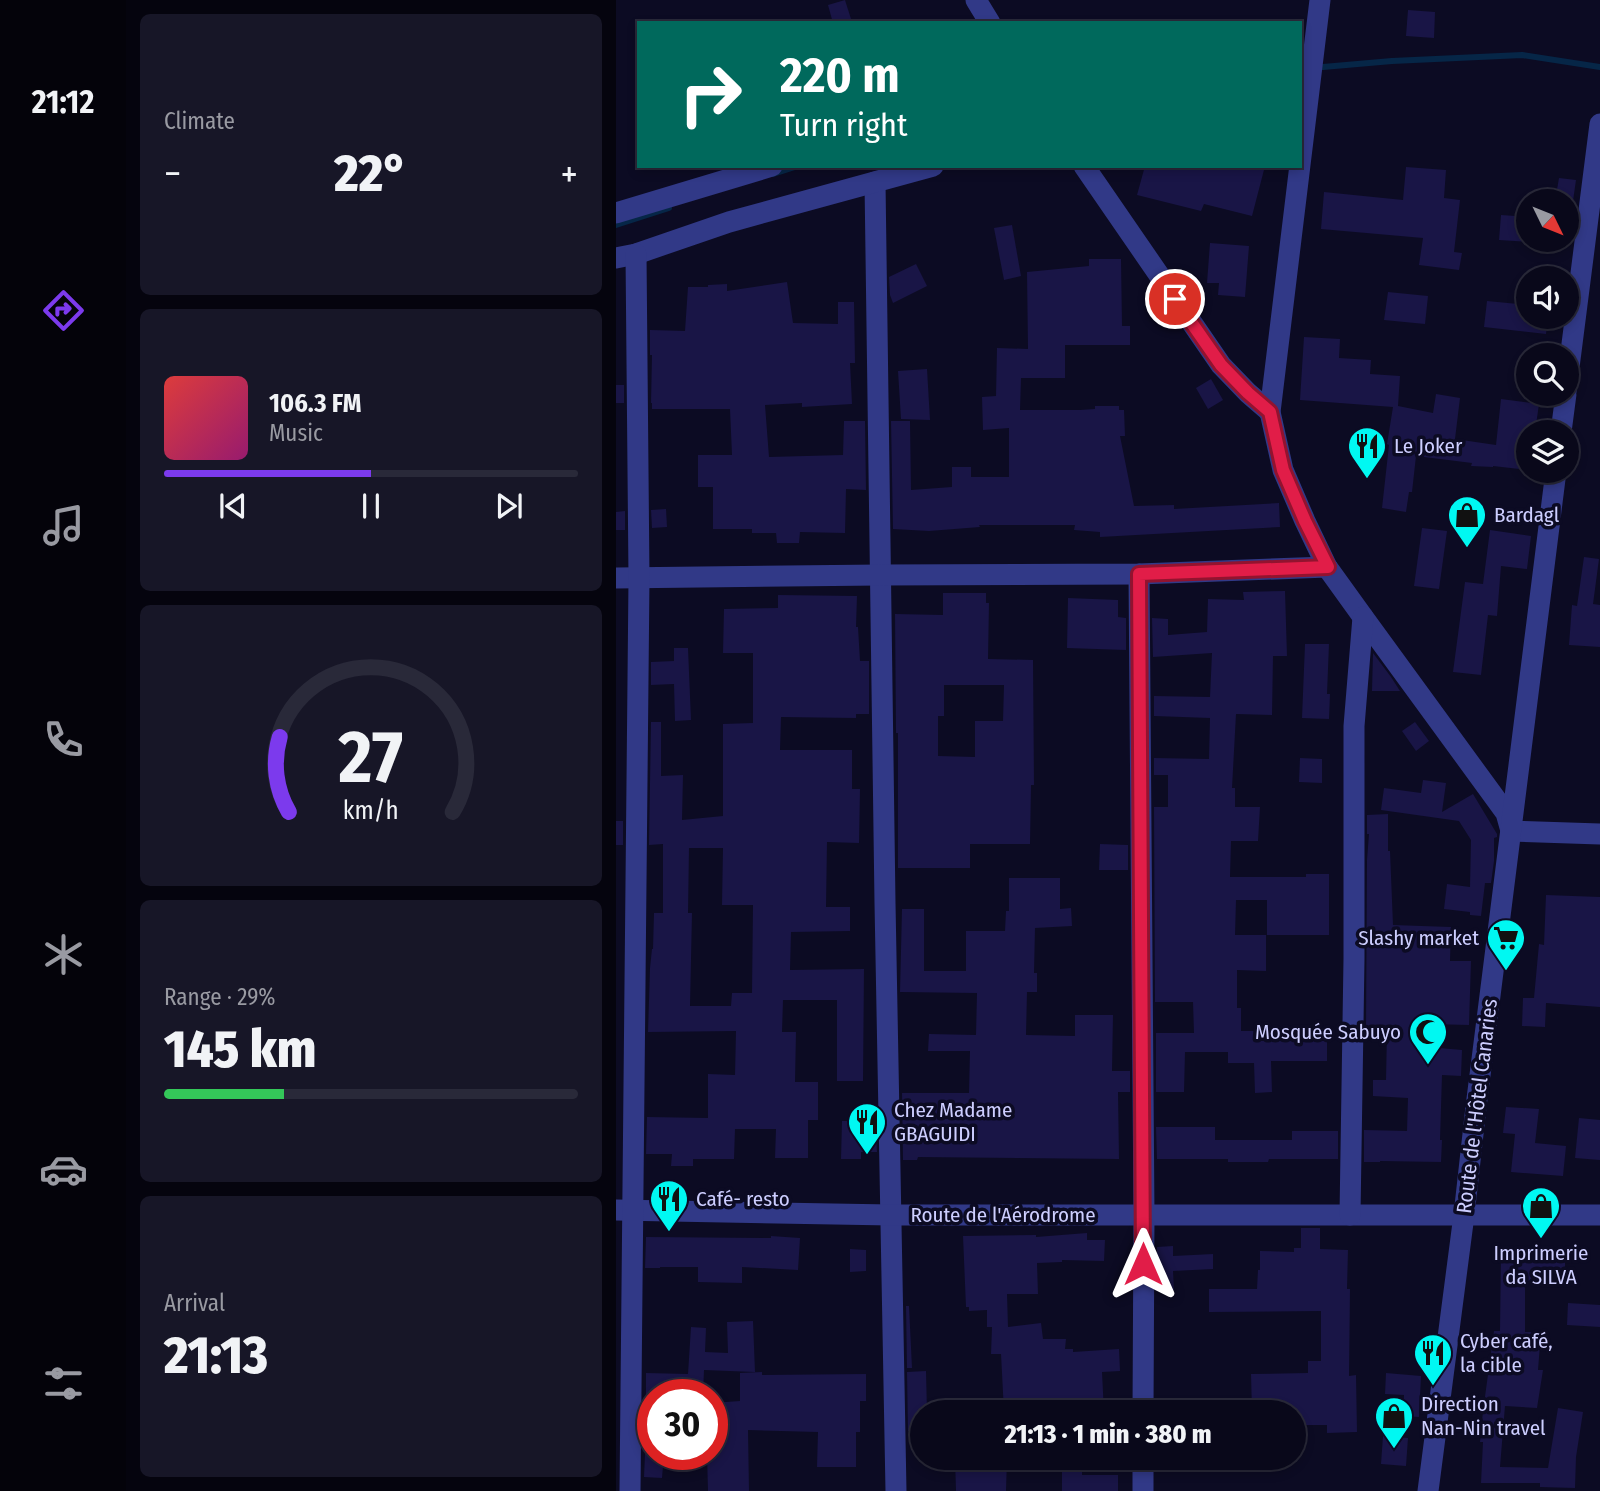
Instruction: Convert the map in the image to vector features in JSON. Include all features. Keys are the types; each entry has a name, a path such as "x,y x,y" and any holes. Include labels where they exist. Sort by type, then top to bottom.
{"street":[{"path":"1302,126 1306,59 1320,0"},
{"path":"1572,343 1600,124"},
{"path":"616,213 765,168"},
{"path":"630,1491 625,1210 639,578 626,256 729,222 926,168"},
{"path":"1085,168 1221,365 1270,412"},
{"path":"1297,168 1270,412 1283,470 1305,521 1328,567 1506,813 1511,831 1600,834"},
{"path":"875,182 896,1491"},
{"name":"Route de l'Hôtel Canaries","path":"1428,1491 1554,483"},
{"path":"616,578 1139,574 1328,567"},
{"path":"1139,574 1143,1400"},
{"path":"1350,1215 1354,726 1363,617"},
{"name":"Route de l'Aérodrome","path":"625,1210 891,1215 1600,1214"},
{"path":"1143,1470 1143,1491"}],"building":[{"path":"845,0 851,19 832,21 828,5"},
{"path":"1408,10 1435,12 1434,38 1406,36"},
{"path":"1406,167 1446,170 1444,198 1460,200 1454,252 1462,253 1459,270 1419,265 1423,238 1321,229 1324,192 1403,200"},
{"path":"1144,168 1264,168 1252,216 1204,204 1201,211 1137,195"},
{"path":"1559,178 1576,180 1575,189 1557,189"},
{"path":"1501,215 1516,216 1516,241 1499,240"},
{"path":"1012,225 1021,276 1004,280 994,228"},
{"path":"1210,243 1249,246 1245,297 1218,295 1219,283 1207,283"},
{"path":"1089,259 1121,259 1122,326 1130,326 1130,345 1065,345 1065,378 1021,378 1020,410 1080,410 1095,409 1095,406 1119,406 1119,410 1124,410 1125,436 1120,436 1134,506 1174,505 1174,509 1279,503 1280,527 1100,537 1100,532 1074,530 1075,525 979,525 980,527 929,531 893,529 891,421 910,421 911,490 952,487 952,467 971,467 971,477 1009,477 1009,428 983,430 982,397 996,396 997,348 1028,349 1027,272 1089,266"},
{"path":"916,264 927,286 893,303 889,277"},
{"path":"787,282 793,323 838,324 838,302 854,302 855,363 850,363 852,404 802,407 802,403 765,405 769,457 843,455 844,421 865,421 866,490 846,489 845,533 800,532 799,543 777,543 776,533 752,533 752,529 713,529 713,487 698,487 698,455 732,455 730,409 652,409 651,403 650,330 685,331 688,287 727,284 727,291"},
{"path":"1388,292 1428,296 1425,324 1384,320"},
{"path":"1487,301 1516,304 1516,329 1547,329 1546,334 1484,327"},
{"path":"1304,337 1340,339 1339,358 1371,360 1370,374 1400,376 1398,406 1433,413 1436,394 1460,398 1455,439 1496,445 1501,399 1516,401 1516,406 1539,406 1537,420 1516,420 1516,469 1471,466 1472,463 1416,456 1412,492 1409,492 1406,512 1382,508 1393,407 1300,400"},
{"path":"927,369 930,420 901,419 898,371"},
{"path":"1211,379 1223,400 1208,409 1196,388"},
{"path":"616,385 624,385 624,403 616,403"},
{"path":"666,509 667,527 652,528 651,510"},
{"path":"625,511 625,530 616,530 616,512"},
{"path":"1422,528 1447,531 1439,589 1414,586"},
{"path":"1490,530 1531,536 1527,569 1501,566 1497,616 1488,615 1481,675 1453,672 1465,582 1483,584"},
{"path":"1584,557 1599,559 1593,604 1600,605 1600,647 1569,645 1572,605 1577,606"},
{"path":"1285,591 1287,656 1273,656 1272,715 1236,714 1232,788 1235,788 1235,807 1260,807 1258,841 1231,841 1230,877 1306,877 1306,874 1329,874 1329,935 1267,935 1267,900 1236,900 1235,935 1266,935 1266,971 1237,970 1237,1008 1241,1008 1241,1031 1284,1031 1284,1041 1327,1041 1327,1061 1271,1061 1272,1092 1255,1093 1254,1063 1228,1063 1228,1052 1185,1052 1184,1092 1156,1092 1156,1033 1194,1033 1193,1002 1155,1002 1154,807 1168,807 1168,775 1154,775 1154,758 1209,759 1210,718 1154,716 1154,696 1210,697 1212,653 1153,657 1152,618 1168,619 1168,635 1207,632 1208,599 1244,600 1243,592"},
{"path":"943,593 986,593 986,603 989,603 988,659 1033,660 1034,785 1031,785 1030,844 970,844 970,868 898,868 895,614 943,615","holes":["944,685 1004,685 1003,721 975,721 975,757 938,756 938,716 944,716"]},
{"path":"778,595 857,596 856,627 860,661 869,661 869,714 856,714 856,718 781,717 780,750 852,750 852,789 860,789 859,843 827,842 826,907 850,907 850,931 791,932 790,970 864,969 863,1081 837,1081 837,1000 783,1000 782,1032 796,1032 795,1082 818,1082 818,1120 808,1120 808,1158 775,1158 776,1129 735,1129 734,1159 693,1159 693,1166 671,1166 672,1154 646,1154 647,1117 708,1118 708,1074 735,1075 736,1031 648,1032 654,913 663,913 663,844 649,845 651,722 661,722 661,776 683,775 682,820 723,816 723,724 753,723 753,653 723,653 724,609 778,608","holes":["689,848 723,848 722,905 753,905 752,993 732,993 731,1006 690,1006 692,913 688,913"]},
{"path":"1068,598 1118,600 1118,617 1126,618 1126,650 1067,648"},
{"path":"1305,644 1329,644 1329,719 1302,718"},
{"path":"674,648 688,648 691,720 675,721 674,684 651,685 651,662 674,661"},
{"path":"1373,653 1391,677 1400,691 1372,691"},
{"path":"1415,722 1429,741 1416,751 1402,731"},
{"path":"1300,758 1322,759 1322,783 1299,782"},
{"path":"1423,780 1446,783 1442,812 1473,794 1497,834 1494,838 1491,883 1485,883 1481,916 1444,909 1447,884 1470,887 1471,840 1459,821 1381,810 1384,788 1421,793"},
{"path":"1388,814 1393,925 1451,927 1450,961 1471,961 1469,1025 1429,1024 1428,1047 1462,1050 1461,1076 1442,1075 1441,1162 1364,1162 1364,1130 1407,1131 1408,1098 1373,1096 1373,1080 1386,1080 1387,1031 1366,1030 1367,815"},
{"path":"616,821 623,821 623,845 616,845"},
{"path":"1100,844 1128,845 1128,870 1099,870"},
{"path":"1009,878 1060,878 1060,909 1071,908 1072,926 1035,928 1034,973 1037,973 1037,992 1027,992 1026,1035 1075,1036 1075,1015 1113,1015 1112,1071 1130,1071 1130,1092 1118,1092 1119,1159 918,1157 917,1160 903,1160 902,1093 969,1093 970,1051 928,1051 929,1034 976,1035 977,993 900,992 902,909 924,909 924,971 966,971 966,931 1005,931 1006,911 1009,911"},
{"path":"1546,895 1600,897 1600,1007 1546,1003 1545,1027 1522,1026 1523,998 1534,998 1539,944 1544,945"},
{"path":"1506,1107 1539,1109 1535,1143 1566,1146 1563,1176 1511,1172 1515,1134 1503,1133"},
{"path":"1579,1118 1600,1120 1600,1160 1575,1158"},
{"path":"842,1121 861,1121 861,1135 876,1135 877,1152 861,1152 861,1159 841,1159"},
{"path":"1156,1127 1215,1127 1215,1140 1292,1140 1292,1131 1338,1131 1338,1159 1228,1162 1228,1159 1157,1159"},
{"path":"1301,1228 1320,1228 1320,1249 1348,1250 1349,1376 1356,1375 1357,1432 1327,1433 1327,1425 1306,1425 1306,1400 1252,1400 1251,1374 1308,1373 1308,1361 1321,1361 1321,1311 1209,1312 1209,1289 1257,1289 1260,1251 1294,1252 1294,1248 1301,1248"},
{"path":"1087,1233 1087,1240 1105,1240 1104,1261 1062,1260 1037,1263 1038,1294 1007,1294 1008,1327 1041,1323 1043,1339 1066,1339 1065,1349 1073,1349 1073,1352 1119,1349 1120,1371 1102,1372 1103,1400 1003,1400 1001,1354 991,1354 992,1327 987,1327 987,1310 969,1311 969,1307 966,1307 963,1236 1036,1237"},
{"path":"646,1237 800,1238 798,1270 742,1267 742,1283 698,1282 698,1267 645,1268"},
{"path":"1173,1246 1173,1256 1213,1254 1213,1269 1173,1271 1174,1290 1157,1291 1157,1247"},
{"path":"850,1249 866,1250 866,1271 850,1272"},
{"path":"1501,1251 1565,1251 1565,1283 1525,1283 1525,1332 1541,1332 1538,1370 1543,1370 1537,1408 1505,1406 1500,1467 1548,1468 1558,1408 1583,1412 1576,1457 1575,1488 1540,1487 1540,1483 1481,1483 1483,1442 1480,1442 1483,1411 1494,1331 1500,1331"},
{"path":"1568,1303 1600,1305 1600,1327 1567,1325"},
{"path":"906,1306 909,1306 912,1368 907,1368"},
{"path":"753,1321 755,1372 704,1370 704,1379 646,1379 646,1373 688,1374 691,1327 706,1328 705,1352 728,1353 727,1322"},
{"path":"926,1371 927,1400 910,1400 910,1431 908,1431 907,1372"},
{"path":"740,1373 866,1374 866,1401 860,1401 860,1432 856,1432 856,1467 817,1467 818,1432 748,1430 749,1491 708,1491 707,1470 728,1470 728,1402 740,1401"},
{"path":"1386,1373 1421,1376 1419,1417 1403,1416 1404,1395 1385,1394"},
{"path":"1383,1436 1408,1438 1406,1466 1381,1464"},
{"path":"644,1470 663,1470 662,1478 644,1477"},
{"path":"955,1470 1007,1470 1006,1491 956,1491"},
{"path":"1062,1470 1082,1470 1082,1475 1118,1475 1118,1491 1062,1491"}],"waterway":[{"path":"1302,69 1392,61 1522,55 1600,67"},
{"path":"773,174 792,168"},
{"path":"616,225 669,208"}],"place":[{"name":"Le Joker","path":"1367,480"},
{"name":"Bardagl","path":"1467,549"},
{"name":"Slashy market","path":"1506,972"},
{"name":"Mosquée Sabuyo","path":"1428,1066"},
{"name":"Chez Madame GBAGUIDI","path":"867,1156"},
{"name":"Café- resto","path":"669,1233"},
{"name":"Imprimerie da SILVA","path":"1541,1240"},
{"name":"Cyber café, la cible","path":"1433,1387"},
{"name":"Direction Nan-Nin travel","path":"1394,1450"}],"route":[{"path":"1143,1264 1139,574 1328,567 1283,470 1270,412 1221,365 1175,299"}]}
